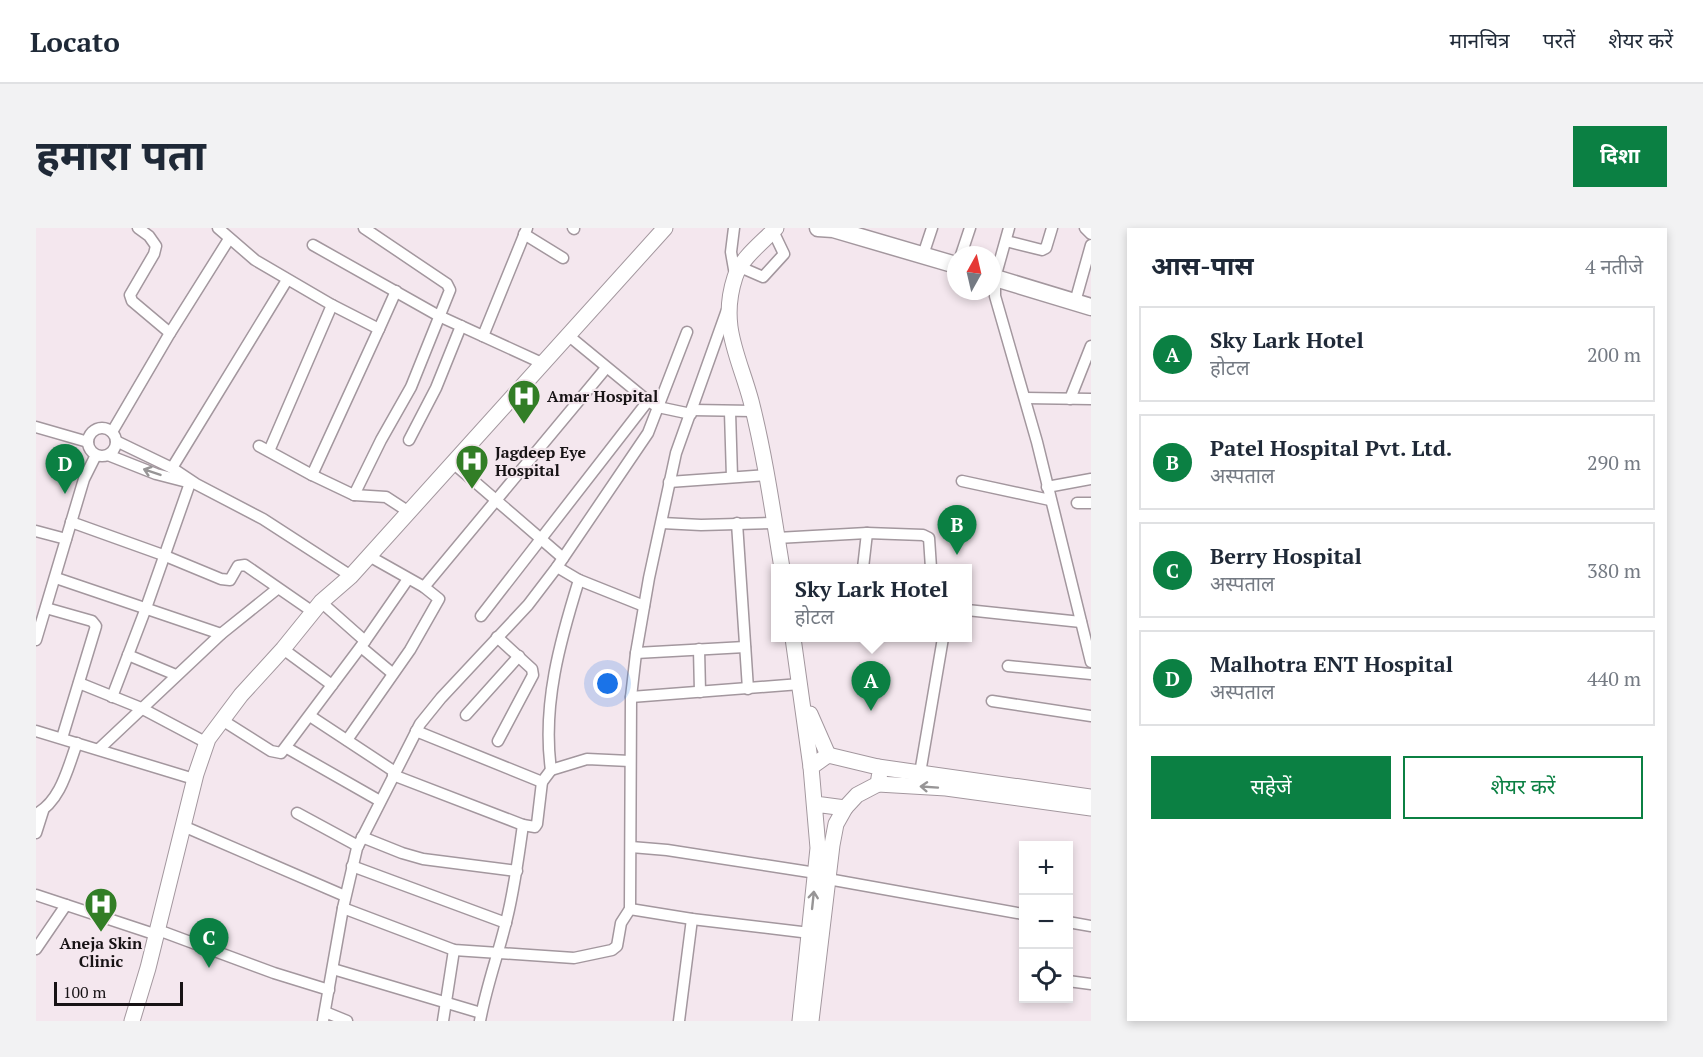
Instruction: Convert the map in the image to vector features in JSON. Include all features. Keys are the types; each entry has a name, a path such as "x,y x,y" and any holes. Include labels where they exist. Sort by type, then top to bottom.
{"main road":[{"path":"818,228 832,228 947,262"},
{"path":"1001,279 1091,307"}],"street":[{"path":"138,228 149,236 156,246 154,254 130,295 132,301 170,333"},
{"path":"354,495 411,387 449,287 364,228"},
{"path":"132,1021 157,933 194,779 207,743 222,720 317,607 351,576 665,228"},
{"path":"734,228 731,252 737,272 729,320 730,336 753,411 781,564"},
{"path":"923,255 932,228"},
{"path":"964,246 970,228"},
{"path":"1001,255 1009,228"},
{"path":"1006,240 1042,250 1046,248 1052,228"},
{"path":"1085,228 1091,234"},
{"path":"220,229 255,260 287,280 379,328"},
{"path":"775,230 784,254 764,277 737,272 775,230"},
{"path":"483,336 526,231 563,258"},
{"path":"108,455 115,448 114,436 170,333 230,239"},
{"path":"313,245 439,316 544,364"},
{"path":"1075,302 1091,245"},
{"path":"172,468 287,280"},
{"path":"312,475 396,291"},
{"path":"343,908 454,950 574,958 612,950 617,946 621,923 630,909 631,697 644,606 676,453 732,295"},
{"path":"996,300 1025,398 1090,658"},
{"path":"332,305 264,448 354,495 386,497 409,512"},
{"path":"409,440 436,388 461,326"},
{"path":"347,1021 324,1016 352,866 360,842 380,801 416,731 441,698 528,605 560,563 641,445 687,332"},
{"path":"569,336 606,368 658,407 692,412 753,411"},
{"path":"1070,399 1091,346"},
{"path":"424,587 606,368"},
{"path":"1025,398 1091,399"},
{"path":"481,616 648,401"},
{"path":"730,412 732,477"},
{"path":"36,427 88,442"},
{"path":"193,483 156,474 108,455 96,455 90,449 89,436 98,429 107,429 114,436 172,468 193,483 263,519 351,576"},
{"path":"36,640 84,479 96,455"},
{"path":"453,463 540,538 560,563 579,580 644,606"},
{"path":"669,482 766,475"},
{"path":"1047,487 1091,479"},
{"path":"962,481 1050,500"},
{"path":"112,697 146,608 163,555 193,483"},
{"path":"1077,503 1091,503"},
{"path":"71,522 225,580 231,579 238,566 243,564 278,589 317,607 363,644 392,673"},
{"path":"662,523 701,525 736,523 776,530 926,536 931,564"},
{"path":"736,523 748,689"},
{"path":"36,531 66,539"},
{"path":"863,564 867,533"},
{"path":"347,740 410,650 439,602 438,597 424,587 369,556"},
{"path":"56,578 221,634"},
{"path":"222,720 276,754 281,753 363,644 408,579"},
{"path":"551,770 548,724 550,696 566,620 579,580"},
{"path":"99,749 221,634 278,589"},
{"path":"46,608 95,623 96,630 62,738"},
{"path":"972,611 1082,622"},
{"path":"497,637 532,669 533,678 498,741"},
{"path":"794,642 811,767 822,876 811,1021"},
{"path":"920,773 942,642"},
{"path":"636,653 745,647"},
{"path":"283,649 332,685"},
{"path":"699,649 700,692"},
{"path":"128,655 176,675"},
{"path":"466,715 519,656"},
{"path":"1008,666 1091,674"},
{"path":"79,683 141,708 207,743"},
{"path":"631,697 748,689 801,689"},
{"path":"801,689 828,755"},
{"path":"992,702 1091,716"},
{"path":"310,716 394,773 530,827 537,826 542,782 551,770 587,759 630,761"},
{"path":"36,731 194,779"},
{"path":"416,731 542,782"},
{"path":"36,833 39,812 57,793 77,743"},
{"path":"287,748 380,801"},
{"path":"811,767 828,755 878,767 1091,797"},
{"path":"878,767 880,772 878,784"},
{"path":"800,1021 810,933 822,876 836,824 845,808 857,795 878,784 946,788 1091,808"},
{"path":"815,804 845,808"},
{"path":"297,813 360,842 423,859 517,871"},
{"path":"333,969 447,1001 481,1017 506,923 517,871 523,825"},
{"path":"183,826 345,896"},
{"path":"631,847 667,850 822,876 1019,913"},
{"path":"352,866 506,923"},
{"path":"36,895 329,990"},
{"path":"36,949 66,906"},
{"path":"630,909 810,933"},
{"path":"679,1021 692,919"},
{"path":"1073,923 1091,926"},
{"path":"443,1021 454,950"},
{"path":"1073,982 1091,984"}],"place":[{"name":"Amar Hospital","path":"524,425"},
{"name":"Jagdeep Eye Hospital","path":"472,490"},
{"name":"Malhotra ENT Hospital","path":"65,494"},
{"name":"Patel Hospital Pvt. Ltd.","path":"957,555"},
{"name":"Sky Lark Hotel","path":"871,711"},
{"name":"Aneja Skin Clinic","path":"101,933"},
{"name":"Berry Hospital","path":"209,968"}]}
